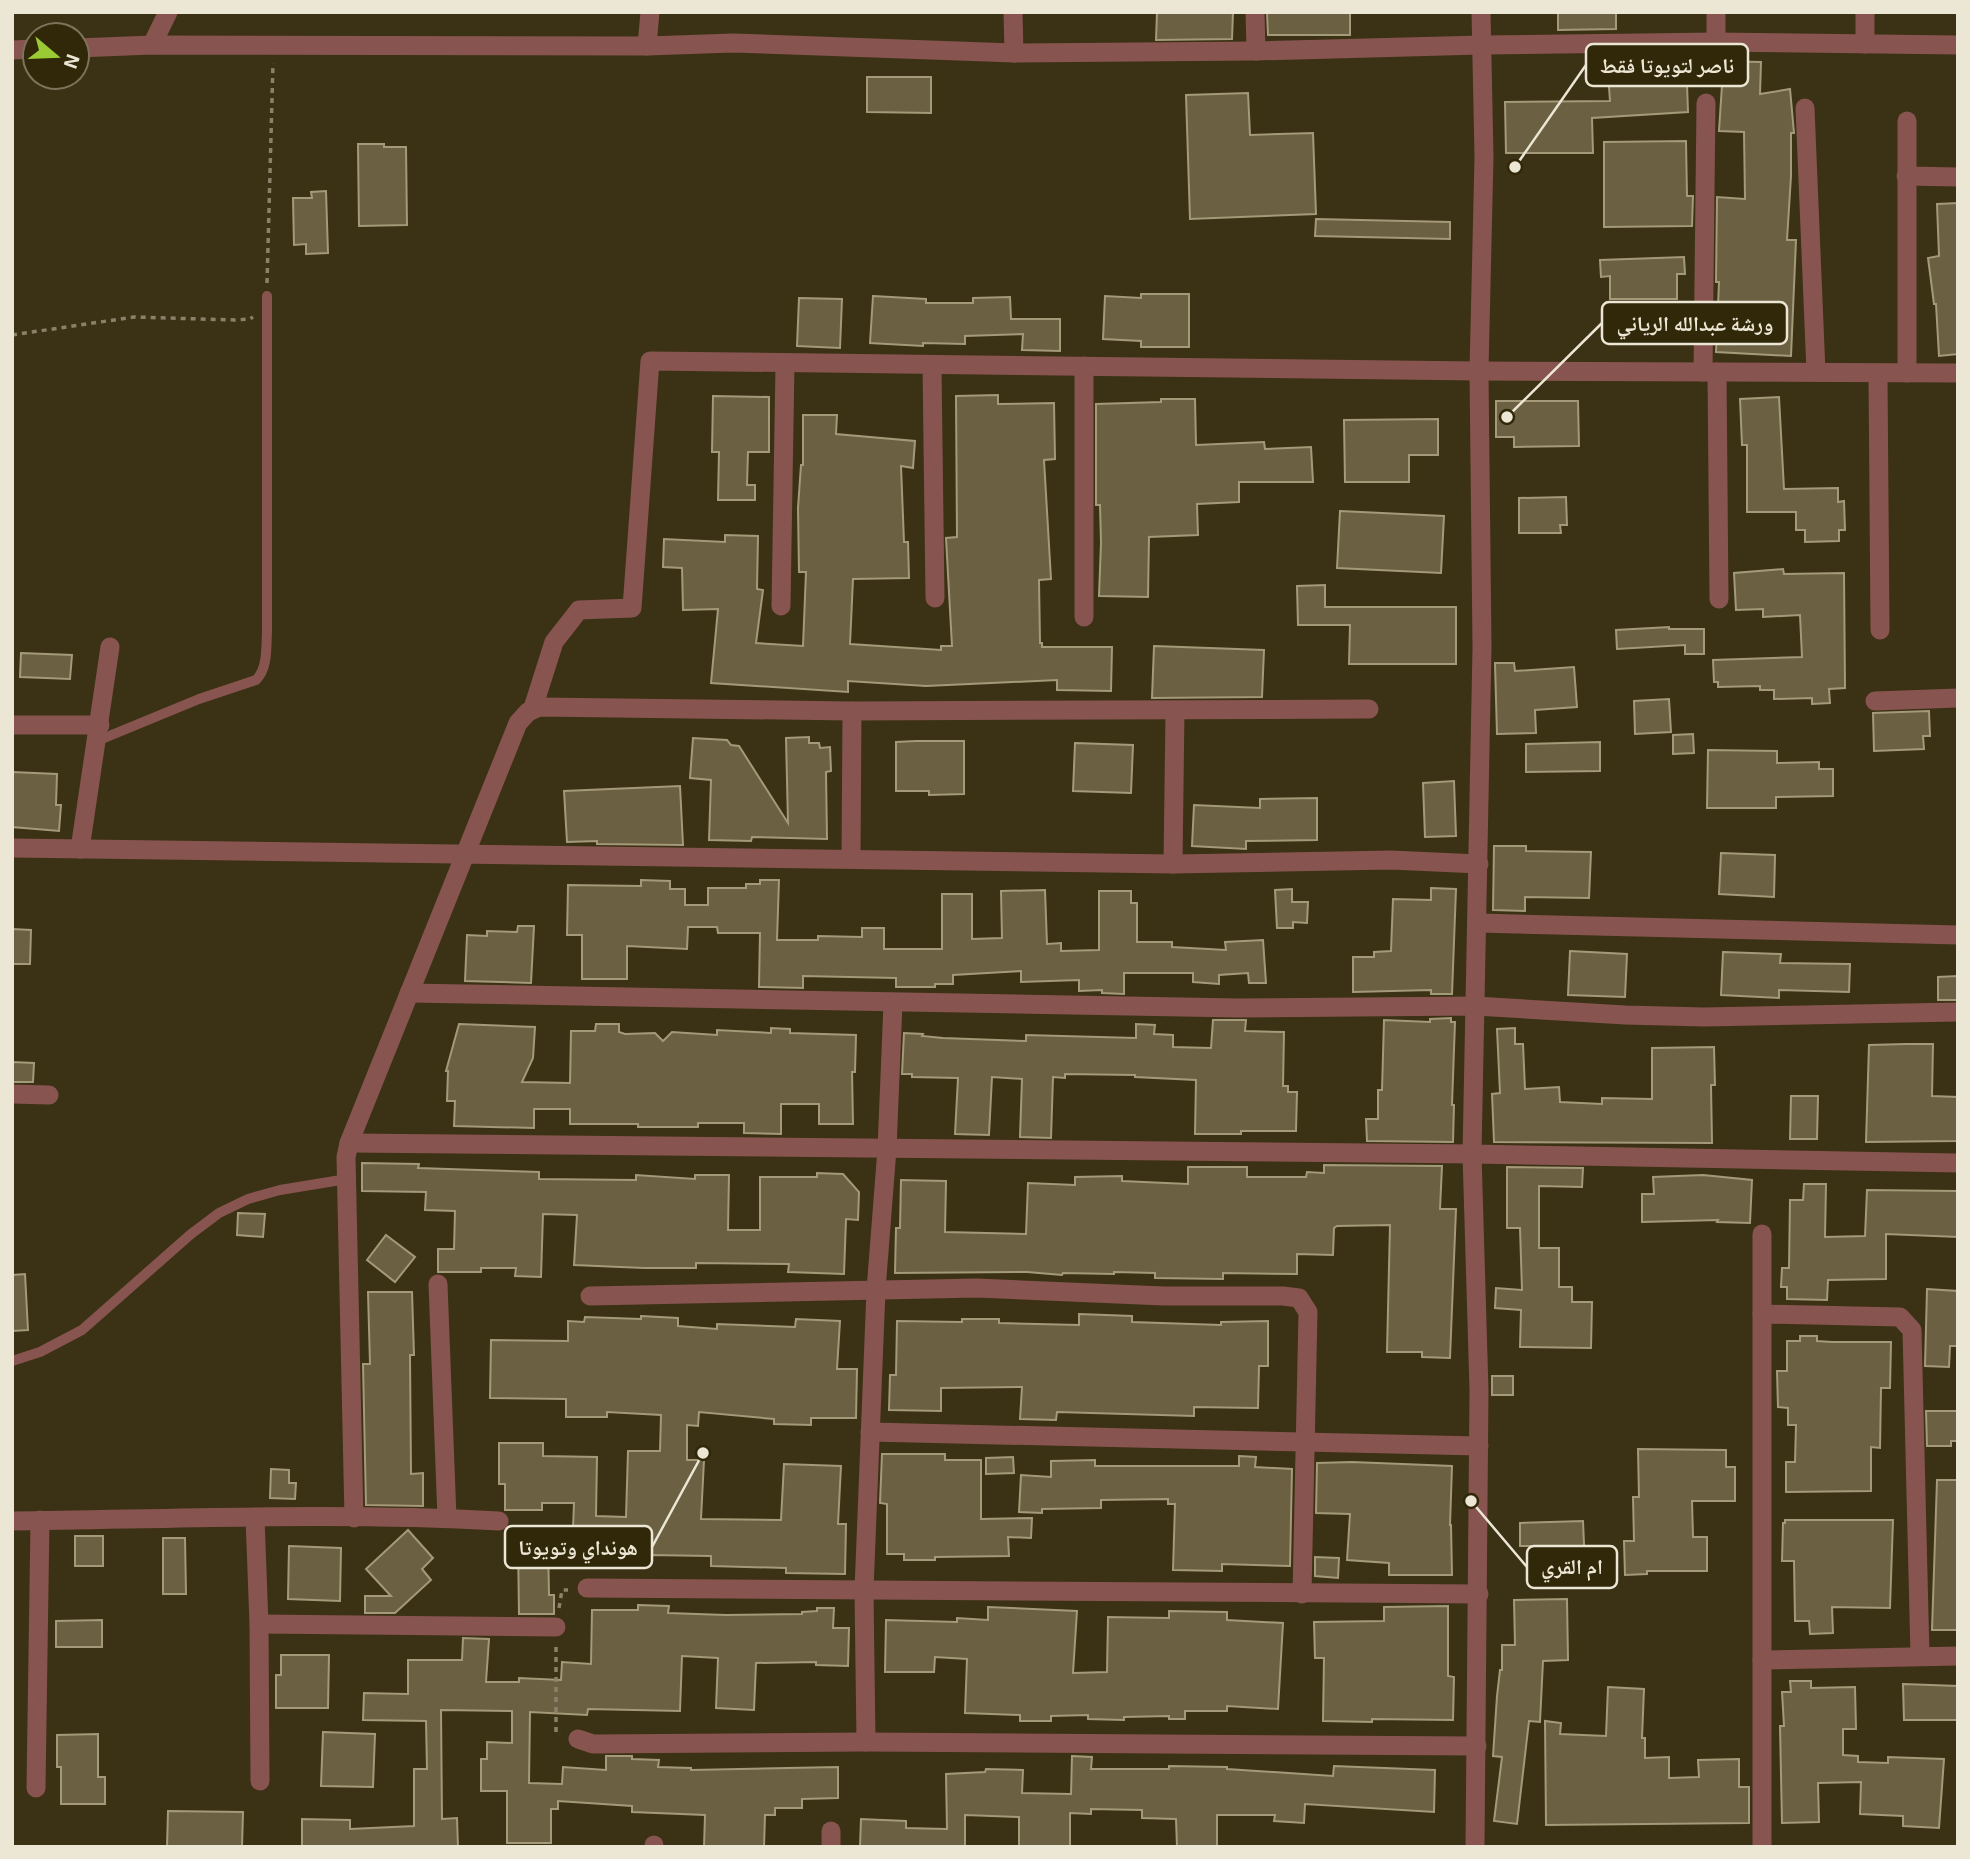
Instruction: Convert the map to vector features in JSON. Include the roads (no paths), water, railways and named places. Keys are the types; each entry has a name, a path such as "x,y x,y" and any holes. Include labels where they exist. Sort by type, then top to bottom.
{"street":[{"path":"152,45 168,12"},
{"path":"647,46 650,12"},
{"path":"1013,12 1014,53"},
{"path":"1255,12 1256,51"},
{"path":"1475,1847 1479,1446 1472,1154 1482,647 1479,370 1484,158 1481,12"},
{"path":"1716,12 1716,42"},
{"path":"1865,44 1866,12"},
{"path":"91,47 152,45 647,46 733,43 1014,53 1716,42 1958,45"},
{"path":"1706,103 1710,372 1719,599"},
{"path":"1805,108 1816,372"},
{"path":"1907,121 1907,373"},
{"path":"1906,176 1958,177"},
{"path":"354,1518 347,1179 349,1143 518,723 533,708 554,642 579,610 632,608 650,361 1958,373"},
{"path":"781,606 785,364"},
{"path":"932,365 935,597"},
{"path":"1084,366 1084,617"},
{"path":"1878,373 1880,630"},
{"path":"80,849 110,647"},
{"path":"1875,701 1958,698"},
{"path":"533,708 852,711 1369,709"},
{"path":"851,859 852,711"},
{"path":"1173,864 1175,711"},
{"path":"12,724 98,733"},
{"path":"12,848 1173,864 1391,860 1479,864"},
{"path":"1478,923 1958,935"},
{"path":"409,993 893,1003 1238,1007 1476,1006 1704,1017 1958,1012"},
{"path":"866,1742 864,1590 876,1290 887,1149 893,1003"},
{"path":"12,1094 49,1095"},
{"path":"349,1143 1472,1154 1958,1163"},
{"path":"1762,1234 1762,1847"},
{"path":"438,1284 447,1518"},
{"path":"590,1296 976,1288 1164,1296 1299,1298 1308,1312 1302,1594"},
{"path":"1762,1314 1900,1317 1912,1330 1920,1656"},
{"path":"870,1432 1479,1446"},
{"path":"255,1518 260,1781"},
{"path":"12,1521 447,1518 499,1521"},
{"path":"36,1788 40,1520"},
{"path":"587,1588 1479,1594"},
{"path":"259,1624 556,1627"},
{"path":"1762,1660 1958,1656"},
{"path":"578,1739 593,1744 866,1742 1477,1746"}],"lane":[{"path":"98,733 256,680 262,675 267,632 267,296"},
{"path":"12,1361 40,1352 82,1330 191,1234 219,1213 258,1196 347,1179"}],"place":[{"name":"ناصر لتويوتا فقط","path":"1515,167"},
{"name":"ورشة عبدالله الرياني","path":"1507,417"},
{"name":"هونداي وتويوتا","path":"703,1453"},
{"name":"ام القري","path":"1471,1501"}]}
